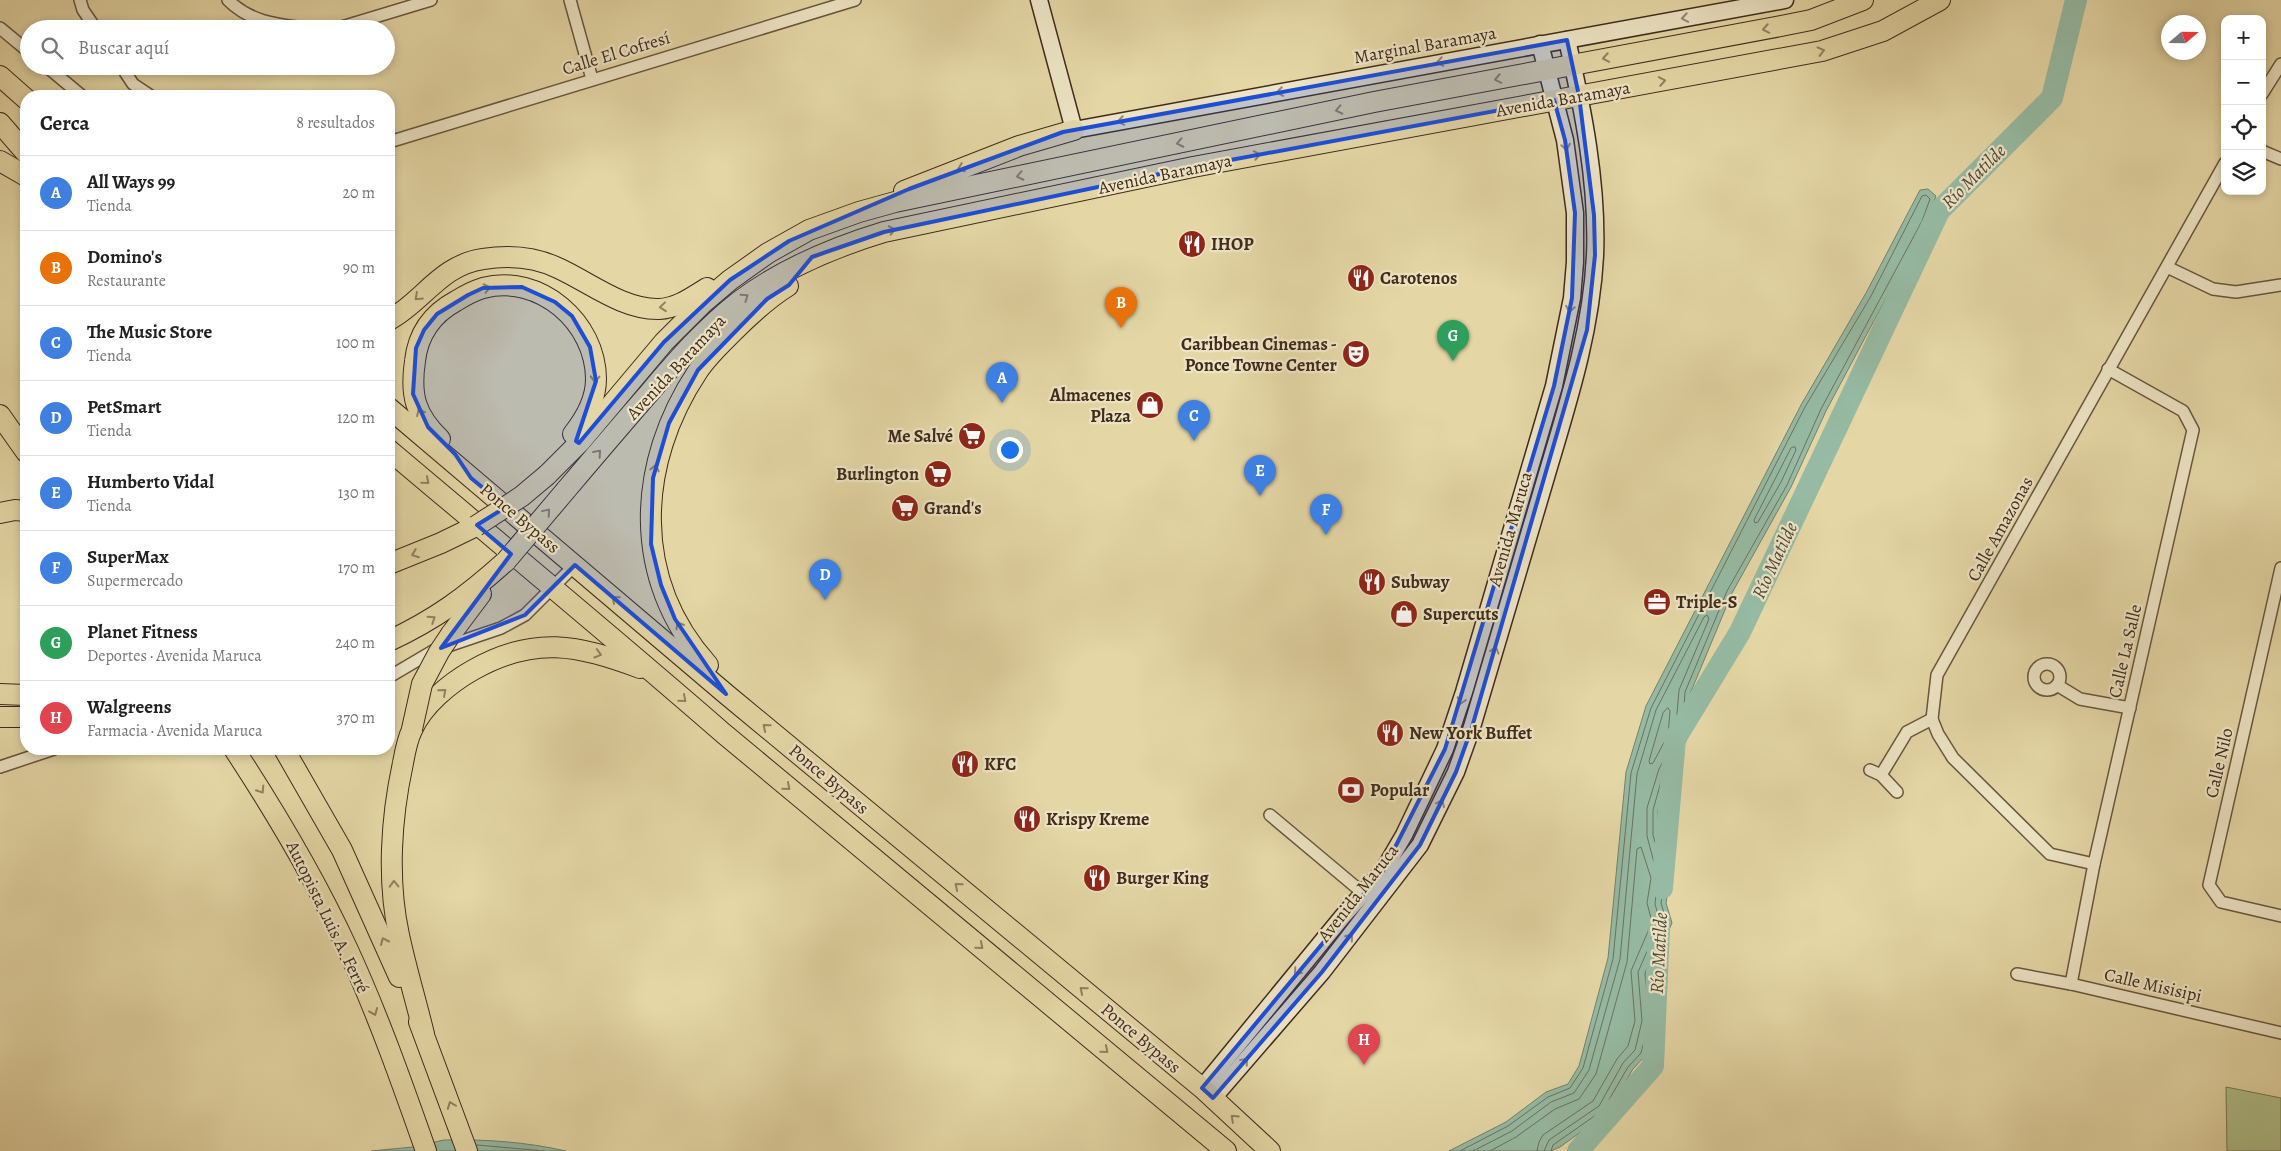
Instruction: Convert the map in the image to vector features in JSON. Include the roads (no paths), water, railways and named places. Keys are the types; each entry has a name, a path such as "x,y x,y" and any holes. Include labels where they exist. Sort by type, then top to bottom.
{"highway":[{"name":"Avenida Baramaya","path":"395,562 441,544 489,518 551,470 580,442 664,342 697,309 730,280 768,253 809,230 859,212 1374,102 1811,20 1862,0"},
{"name":"Avenida Baramaya","path":"506,561 683,354 715,322 758,288 812,257 853,241 902,228 1193,167 1822,51 1883,31 1940,0"},
{"path":"0,67 20,93"},
{"path":"0,76 20,94"},
{"path":"0,123 20,146"},
{"path":"859,212 909,189 1019,146 1074,130"},
{"path":"0,161 20,173"},
{"path":"395,315 443,276 464,264 482,259 508,257 535,260 556,267 615,298 643,308 660,309 686,302 745,263 768,253"},
{"path":"726,694 714,672 692,648 675,619 661,585 652,544 650,514 653,478 659,452 669,423 698,370 767,299 788,285 812,257"},
{"path":"470,478 455,454 428,427 421,415 413,394 412,377 416,348 424,330 437,314 450,304 483,288 522,287 555,302 572,316 584,332 590,347 596,381 594,396 586,415 560,451 551,470"},
{"name":"Ponce Bypass","path":"395,413 726,694 1208,1093 1270,1151"},
{"path":"0,416 20,444"},
{"name":"Ponce Bypass","path":"395,455 723,733 1226,1151"},
{"path":"0,512 20,510"},
{"path":"395,638 423,625 458,602 506,561"},
{"path":"424,1034 399,934 394,894 393,839 397,791 422,684 439,652 506,561"},
{"path":"412,729 431,702 468,673 508,654 526,649 550,646 595,653 654,673"},
{"path":"0,694 20,695"},
{"path":"0,717 20,717"},
{"name":"Autopista Luis A. Ferré","path":"238,755 275,811 348,949 384,1037 426,1151"},
{"path":"287,755 342,850 424,1034 467,1151"}],"street":[{"path":"80,0 83,10 90,20"},
{"path":"228,0 235,7 261,20"},
{"path":"365,20 431,0"},
{"path":"570,0 592,79"},
{"name":"Calle El Cofresí","path":"395,140 826,4 855,0"},
{"path":"1039,0 1074,130"},
{"name":"Marginal Baramaya","path":"1074,130 1785,0"},
{"path":"0,28 20,45"},
{"name":"Avenida Maruca","path":"1208,1093 1322,972 1420,845 1456,772 1472,727 1562,423 1587,330 1595,255 1594,215 1579,96 1567,40"},
{"name":"Avenida Maruca","path":"1208,1093 1363,893 1383,871 1404,835 1445,749 1464,692 1559,364 1572,298 1575,262 1575,213 1565,140 1540,44"},
{"path":"2266,88 2281,64"},
{"path":"57,75 75,90"},
{"path":"127,75 133,84 142,90"},
{"path":"2266,153 2281,159"},
{"name":"Calle Amazonas","path":"1932,719 1937,675 2221,169"},
{"path":"2167,267 2213,289 2236,292 2281,286"},
{"name":"Calle La Salle","path":"2071,984 2094,864 2193,430 2183,411 2108,369"},
{"path":"395,673 433,651 500,628 525,615 575,565"},
{"name":"Calle Nilo","path":"2281,568 2210,885 2222,902 2281,916"},
{"path":"2057,685 2080,699 2130,708"},
{"path":"1897,792 1876,772 1907,732 1932,719 1953,758 2050,854 2094,864"},
{"path":"0,767 36,755"},
{"path":"1270,815 1363,893"},
{"name":"Calle Misisipi","path":"2018,974 2071,984 2281,1033"}],"water":[{"path":"1928,189 1936,196 1926,223 1826,411 1791,487 1732,593 1690,694 1686,741 1669,773 1658,810 1658,835 1670,877 1666,903 1672,923 1649,974 1654,1022 1645,1056 1633,1069 1607,1113 1560,1147 1551,1151 1449,1151 1506,1122 1546,1092 1568,1084 1579,1066 1608,958 1626,772 1646,706 1801,405 1866,293 1920,190"},
{"path":"444,1140 505,1142 536,1145 566,1151 371,1151 413,1147"}],"waterway":[{"name":"Río Matilde","path":"1662,888 1675,739 1740,632 1939,211 2052,98 2076,0"},
{"name":"Río Matilde","path":"1578,1151 1653,1066 1659,928"}],"place":[{"name":"IHOP","path":"1192,244"},
{"name":"Carotenos","path":"1361,278"},
{"name":"Domino's","path":"1121,328"},
{"name":"Caribbean Cinemas - Ponce Towne Center","path":"1356,354"},
{"name":"Planet Fitness","path":"1453,361"},
{"name":"All Ways 99","path":"1002,403"},
{"name":"Almacenes Plaza","path":"1150,405"},
{"name":"Me Salvé","path":"972,436"},
{"name":"The Music Store","path":"1194,441"},
{"name":"Burlington","path":"938,474"},
{"name":"Humberto Vidal","path":"1260,496"},
{"name":"Grand's","path":"905,508"},
{"name":"SuperMax","path":"1326,535"},
{"name":"Subway","path":"1372,582"},
{"name":"PetSmart","path":"825,600"},
{"name":"Triple-S","path":"1657,602"},
{"name":"Supercuts","path":"1404,614"},
{"name":"New York Buffet","path":"1390,733"},
{"name":"KFC","path":"965,764"},
{"name":"Popular","path":"1351,790"},
{"name":"Krispy Kreme","path":"1027,819"},
{"name":"Burger King","path":"1097,878"},
{"name":"Walgreens","path":"1364,1065"}]}
